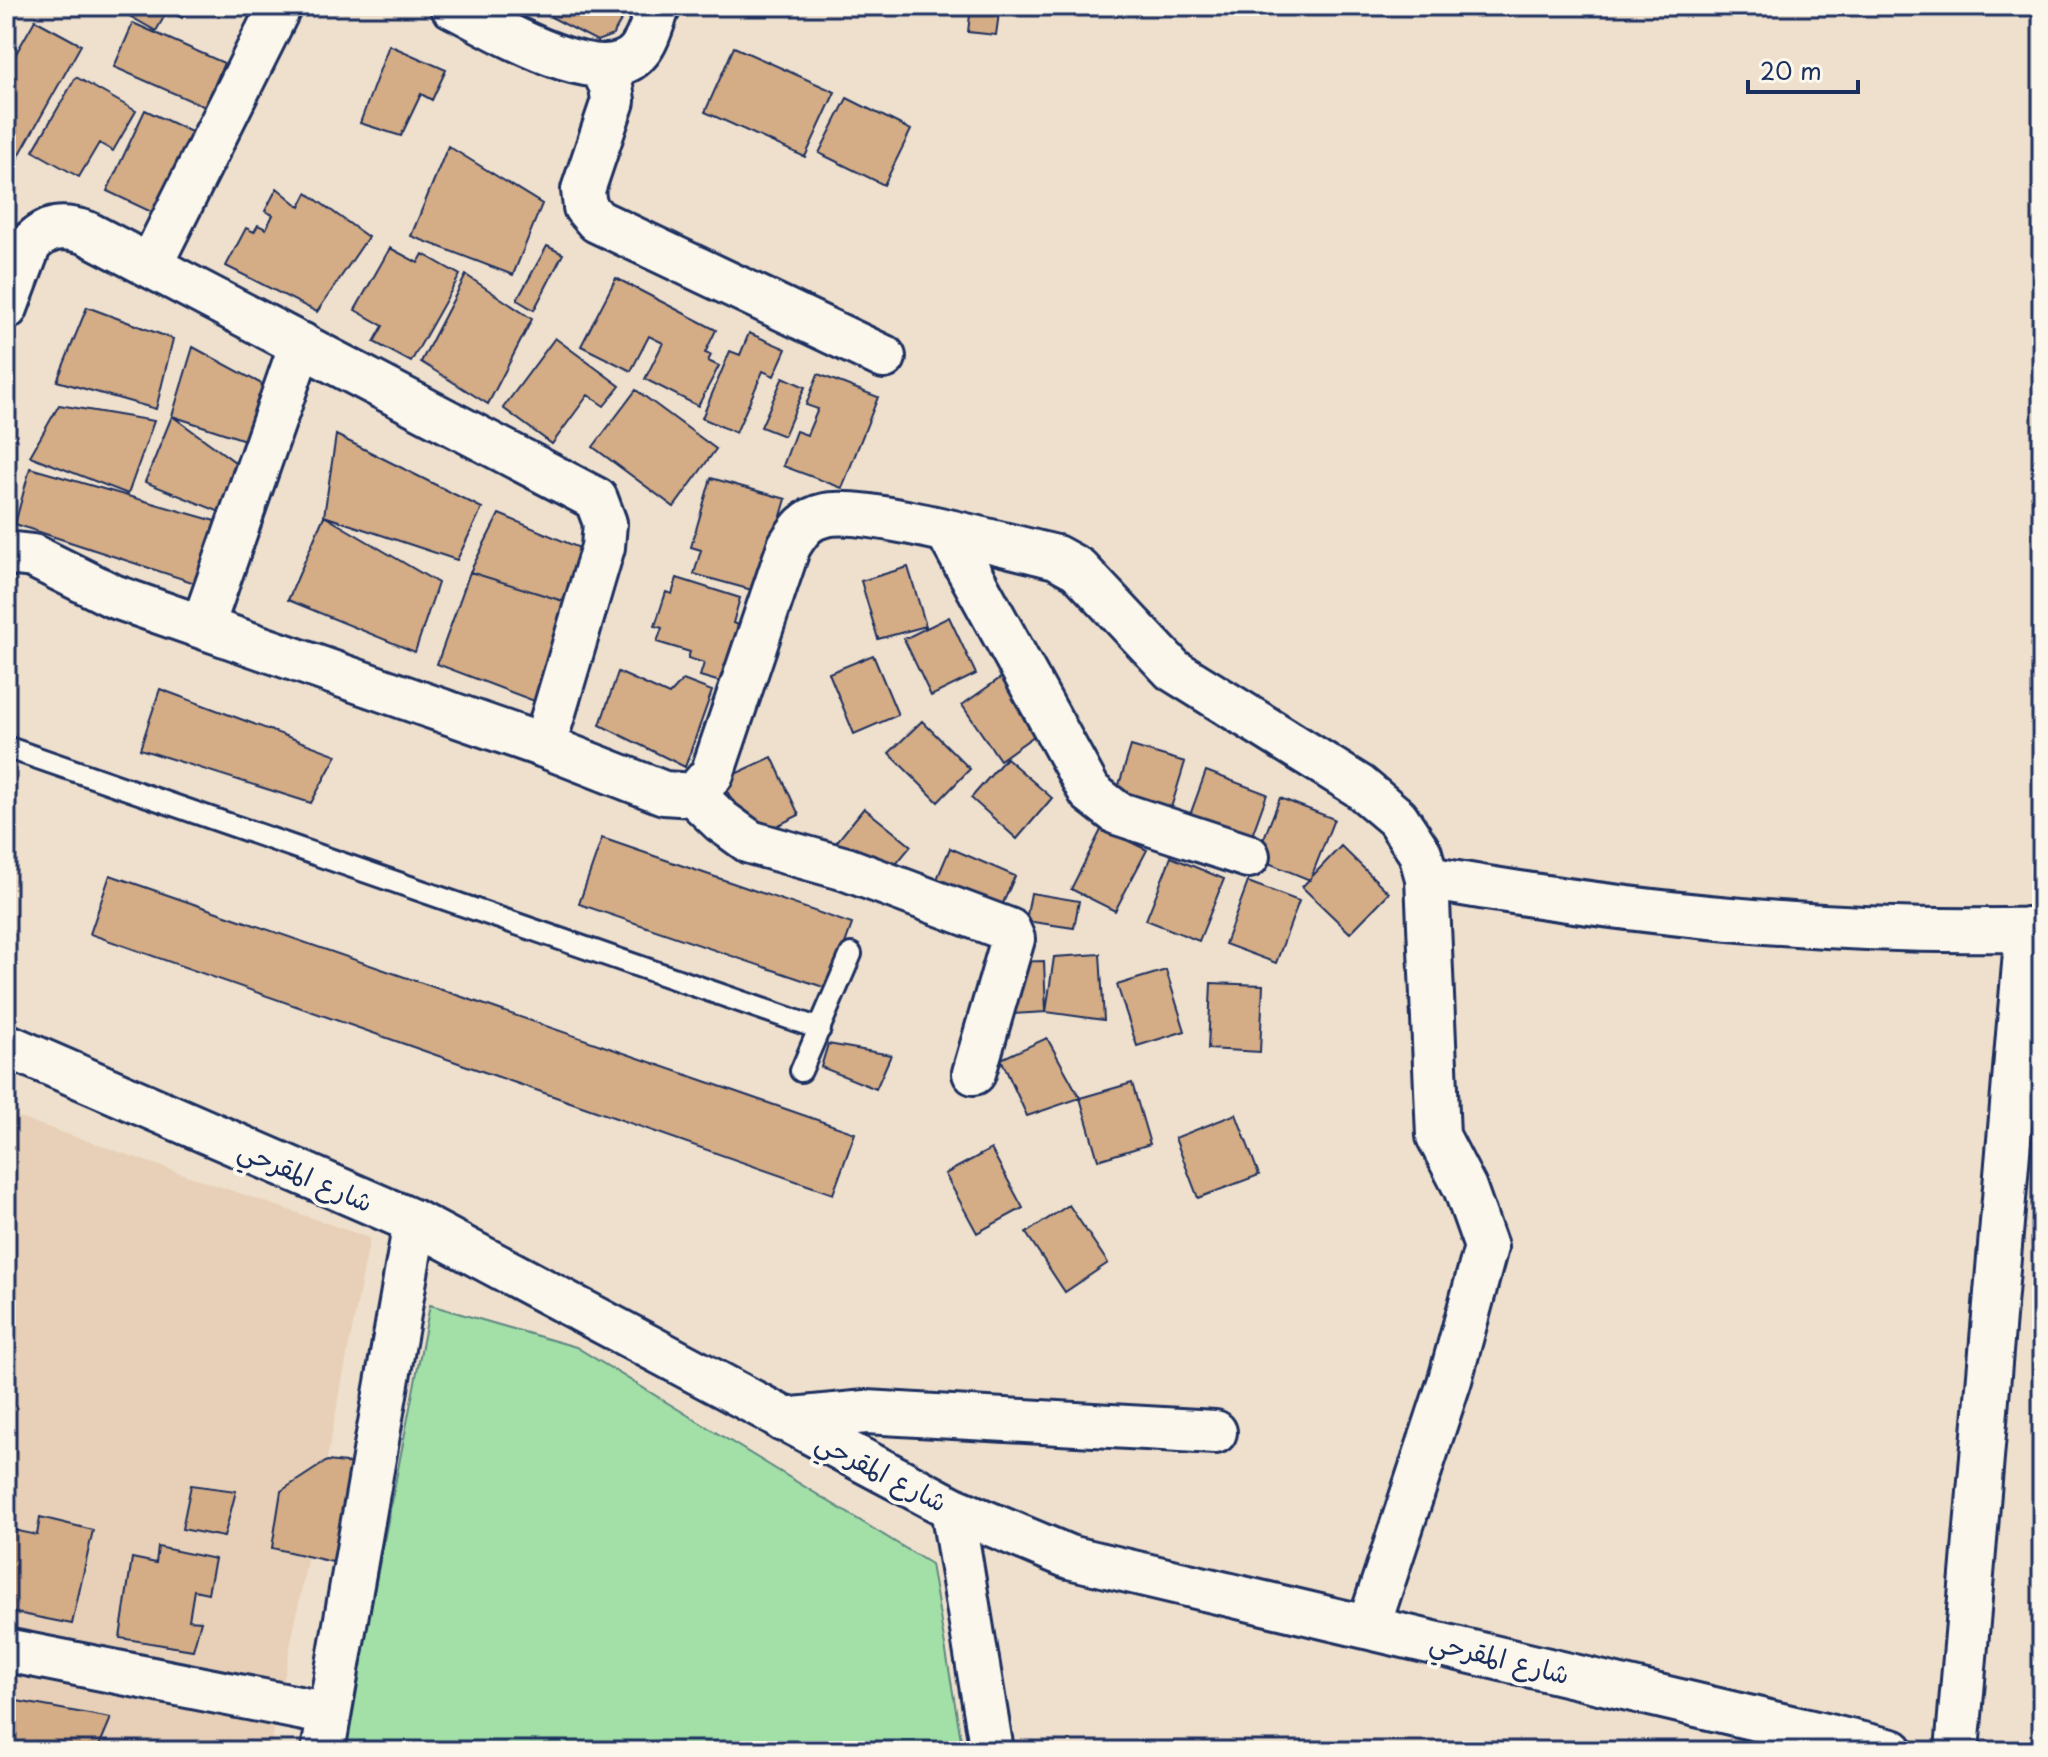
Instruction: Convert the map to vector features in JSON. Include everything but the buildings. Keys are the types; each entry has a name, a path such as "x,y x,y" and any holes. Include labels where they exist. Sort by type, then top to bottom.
{"street":[{"path":"150,266 280,6"},
{"path":"452,6 553,55 585,66 622,62 638,53 659,6"},
{"path":"601,66 611,86 613,101 583,190 585,207 597,221 884,357"},
{"path":"6,308 30,244 55,227 87,233 596,499 605,523 603,547 544,746"},
{"path":"203,625 301,344"},
{"path":"694,795 712,774 789,546 802,525 838,513 1056,557 1078,569 1173,670 1359,786 1397,818 1420,853 1427,878 1438,1136 1465,1188 1486,1247 1450,1380 1369,1625"},
{"path":"948,533 1090,792 1117,813 1248,856"},
{"path":"6,553 33,556 113,596 544,746 664,793 694,795 721,821 750,842 846,869 1009,930 1013,939 974,1073"},
{"path":"1427,878 1540,897 1828,927 2034,929 1957,1751"},
{"name":"شارع المقرحي","path":"6,1045 415,1222 952,1508 1069,1557 1369,1625 1798,1740 1892,1751"},
{"path":"6,1650 326,1732 415,1222"},
{"path":"783,1420 866,1412 1215,1432"},
{"path":"952,1508 992,1751"}],"lane":[{"path":"6,747 820,1029"},
{"path":"801,1071 851,954"}],"shaded area":[{"path":"6,1113 370,1238 270,1751 6,1751"}],"green space":[{"path":"430,1305 576,1347 931,1564 963,1751 343,1751"}]}
